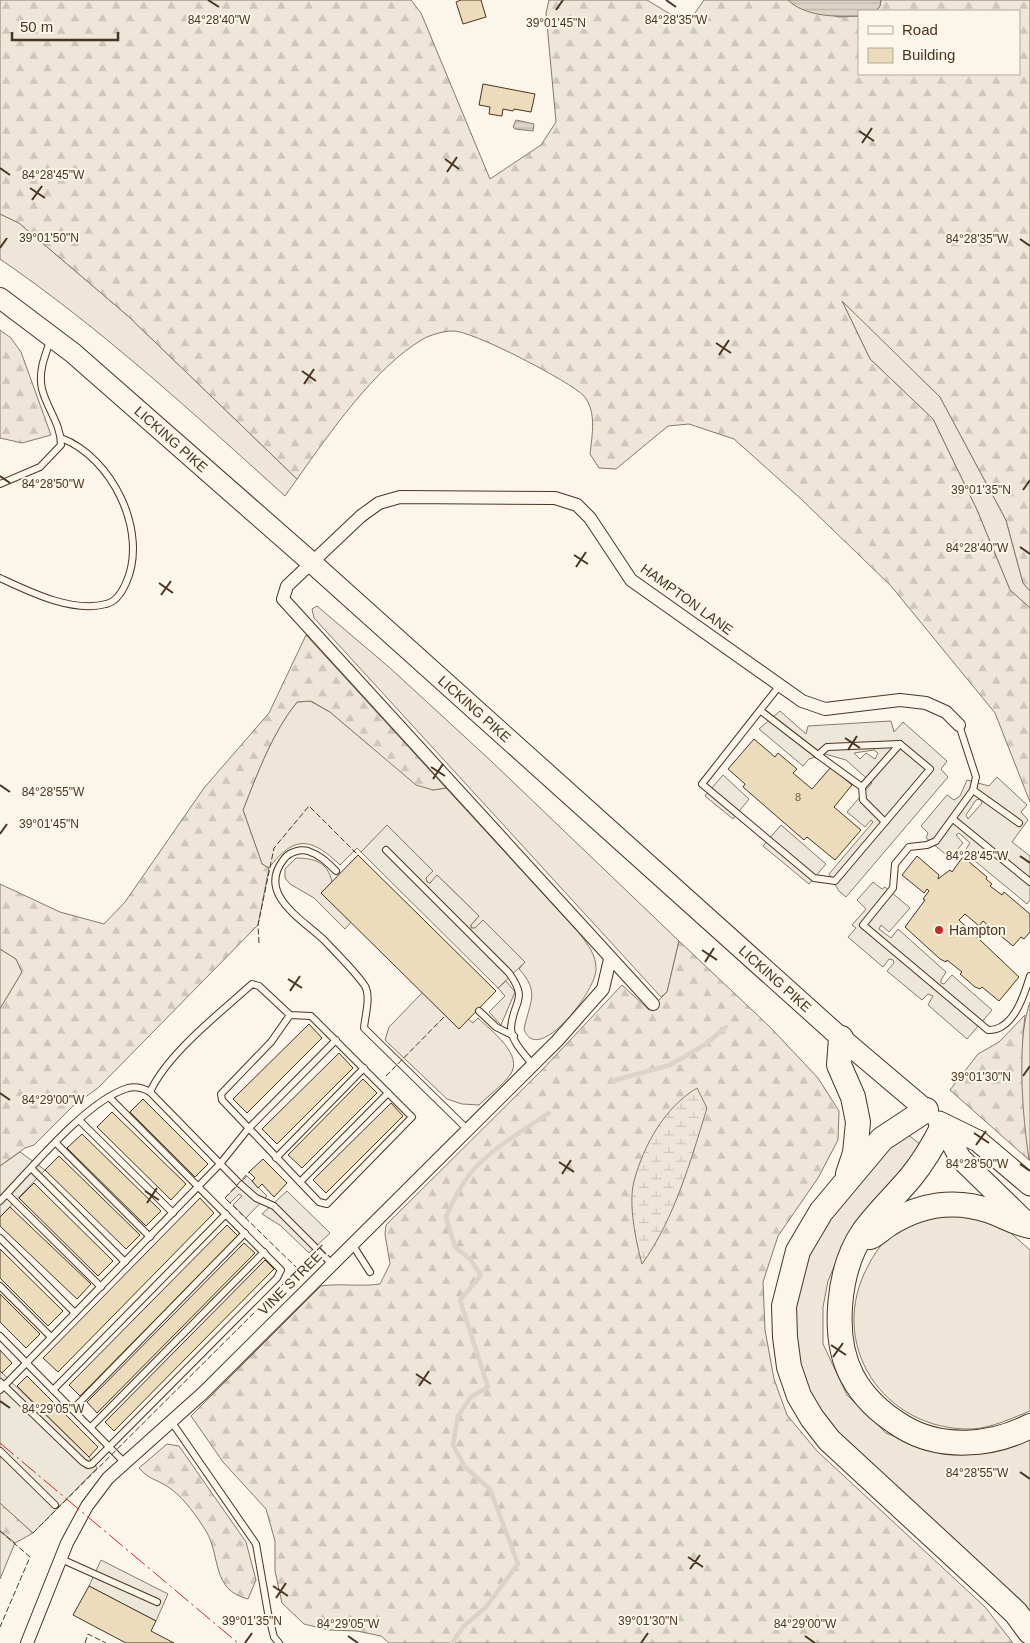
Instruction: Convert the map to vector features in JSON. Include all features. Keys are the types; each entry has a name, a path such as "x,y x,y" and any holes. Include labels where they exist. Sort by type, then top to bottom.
{"highway":[{"path":"841,1038 839,1065 853,1097 858,1122 855,1152 843,1185"},
{"path":"926,1110 882,1139 821,1212 798,1251 784,1306 785,1337 790,1367 799,1396 812,1418 829,1440 1016,1613 1030,1632"},
{"name":"LICKING PIKE","path":"926,1110 944,1126 978,1141 1030,1185"},
{"path":"944,1126 928,1155 863,1232 843,1276 840,1295 842,1338 852,1375 872,1403 904,1428 944,1441 965,1443 986,1441 1030,1426"},
{"name":"LICKING PIKE","path":"944,1126 960,1158 1030,1226"},
{"path":"859,1242 898,1219 934,1205 964,1204 992,1211 1015,1223 1030,1226"}],"main road":[{"name":"LICKING PIKE","path":"0,298 52,336 312,562 841,1038 926,1110"}],"street":[{"name":"HAMPTON LANE","path":"610,959 575,917 321,639 287,606 283,599 284,590 361,516 379,503 400,497 555,498 577,505 590,518 632,580 802,700 825,709 900,700 926,703 946,712 959,725"},
{"path":"610,959 653,1004"},
{"name":"VINE STREET","path":"28,1643 61,1559 87,1506 108,1478 202,1392 533,1065 599,995 603,988 610,959"}],"lane":[{"path":"0,484 40,467 61,445 61,433 42,390 40,375 52,336"},
{"path":"0,578 73,605 107,604 120,595 131,572 134,537 123,499 94,460 76,444 61,438"},
{"path":"780,685 702,784 814,878 835,881 930,769 900,744 827,747 818,755"},
{"path":"761,711 862,787 864,800 885,822"},
{"path":"959,725 976,777 973,790 936,841 927,845 909,847 895,864 893,888 863,925 988,1030 996,1030 1004,1025 1020,1006 1030,976"},
{"path":"862,787 900,744"},
{"path":"973,790 1019,824"},
{"path":"953,819 1030,882"},
{"path":"336,871 315,853 303,850 286,856 279,865 274,885 281,900 324,940 366,988 368,999 364,1028 467,1129"},
{"path":"386,850 509,973 520,988 519,1002 511,1029 533,1065"},
{"path":"150,1092 157,1078 194,1038 252,984 259,986 290,1015 311,1016 412,1117 326,1204 319,1202 222,1100 221,1094 271,1042 290,1015"},
{"path":"479,1011 496,1027 514,1036"},
{"path":"110,1098 199,1187 226,1214 246,1233 281,1270 277,1278 92,1464 88,1465 1,1386 199,1187 248,1129 336,1040"},
{"path":"276,1158 364,1068"},
{"path":"0,1201 95,1106 128,1088 141,1087 150,1092 256,1198 274,1206 331,1263"},
{"path":"300,1182 388,1093"},
{"path":"80,1121 173,1213"},
{"path":"56,1143 150,1237"},
{"path":"32,1169 125,1262"},
{"path":"7,1194 101,1287"},
{"path":"53,1390 226,1214"},
{"path":"73,1409 246,1233"},
{"path":"0,1238 75,1313"},
{"path":"351,1243 370,1272"},
{"path":"91,1427 264,1252"},
{"path":"0,1286 51,1337"},
{"path":"0,1336 124,1462"},
{"path":"171,1421 256,1544 268,1613 274,1637 279,1643"},
{"path":"0,1451 55,1505"},
{"path":"61,1559 157,1602"}],"green space":[{"path":"0,0 411,0 421,13 490,179 541,145 556,122 546,13 549,0 647,0 675,17 690,20 704,0 788,0 838,17 858,16 858,75 1020,75 1020,10 877,10 881,0 1030,0 1030,591 1023,583 1006,520 940,397 842,301 870,359 933,419 977,510 1010,590 1030,608 1030,802 995,713 891,586 800,498 734,439 689,424 668,426 616,469 599,468 590,454 592,416 591,409 584,396 541,369 498,347 478,338 449,331 423,339 405,351 387,367 354,403 297,479 128,316 19,223 0,214"},
{"path":"0,214 19,223 128,316 297,479 285,496 111,343 0,259"},
{"path":"841,299 940,397 1006,520 1023,583 1030,591 1030,608 1010,590 977,510 933,419 870,359"},
{"path":"0,330 11,338 21,352 51,435 22,443 0,438"},
{"path":"317,606 390,668 490,760 679,941 667,992 661,997 314,618 312,609"},
{"path":"306,635 446,788 433,790 416,785 330,712 311,701 297,702 273,740 243,810 262,864 269,868 258,925 98,1088 74,1105 34,1145 25,1148 0,1166 0,1009 22,972 16,959 0,949 0,884 60,912 104,924 125,902 204,788 269,713"},
{"path":"310,701 330,712 370,746 433,790 446,788 579,933 591,949 596,963 594,978 578,1007 553,1032 541,1039 531,1038 524,1029 532,997 529,984 519,969 525,962 483,920 475,928 471,928 471,925 479,916 438,876 430,883 427,882 426,878 432,871 387,826 361,852 357,848 340,865 320,849 303,844 295,845 287,850 269,868 262,864 243,810 266,753 280,727 297,702"},
{"path":"296,858 314,860 327,870 332,882 322,893 351,922 345,929 314,898 290,884 285,878 285,869"},
{"path":"679,941 770,1027 818,1078 839,1111 838,1140 818,1178 778,1236 763,1282 765,1330 774,1379 787,1415 817,1451 985,1607 1013,1643 389,1643 381,1636 357,1631 329,1630 304,1624 282,1603 275,1571 275,1541 266,1509 223,1462 191,1416 321,1286 380,1284 390,1264 385,1234 386,1225 542,1070 622,985 649,1010 667,992"},
{"path":"0,949 16,959 22,972 0,1009"},
{"path":"506,981 515,992 501,1025 489,1012 505,996 498,988"},
{"path":"423,992 459,1028 468,1019 473,1023 478,1018 510,1051 513,1067 510,1075 479,1105 462,1104 447,1099 385,1040 389,1027"},
{"path":"1030,1002 1030,1161 1023,1125 1020,1081 1023,1037"},
{"path":"1025,1015 1022,1051 1022,1088 1029,1160 950,1090 978,1054 999,1042"},
{"path":"697,1088 707,1108 695,1148 672,1209 653,1247 642,1264 632,1212 632,1190 638,1167 657,1128 665,1117 685,1096"},
{"path":"906,1133 921,1145 921,1153 841,1250 828,1281 823,1307 823,1344 847,1395 886,1433 906,1441 1030,1436 1030,1613 831,1429 812,1398 797,1357 792,1319 810,1246 877,1158"},
{"path":"959,1211 1004,1227 1030,1250 1030,1411 994,1425 972,1429 940,1426 912,1415 889,1399 871,1377 859,1351 854,1323 857,1294 869,1264 886,1239 898,1229 911,1222"},
{"path":"167,1444 179,1446 246,1542 256,1580 248,1599 236,1595 222,1580 211,1541 186,1503 171,1489 147,1476 139,1468"},
{"path":"0,1503 33,1533 15,1543 0,1531"}],"shaded area":[{"path":"788,0 881,0 877,10 858,10 858,16 822,15 795,6"},
{"path":"516,120 534,124 533,131 515,129 513,127"},
{"path":"780,711 806,734 808,726 891,721 894,732 903,722 947,761 941,769 948,777 846,897 839,891 829,874 873,822 871,820 865,827 847,812 872,783 846,760 825,754 809,759 803,766 759,729","holes":["874,750 878,753 875,759 866,753 860,759 854,753"]},
{"path":"723,775 749,799 733,819 705,796"},
{"path":"997,777 1027,805 1021,812 1028,820 1012,842 1030,856 1030,900 1027,904 964,852 970,843 959,833 956,835 963,843 950,858 926,838 928,833 921,826 947,795 954,800 960,796 967,780 989,786","holes":["980,799 982,803 968,819 966,815 976,800"]},
{"path":"387,825 433,871 426,878 427,882 430,883 437,875 479,916 471,925 471,928 475,928 483,920 525,962 498,988 361,852"},
{"path":"781,825 826,864 809,884 763,846"},
{"path":"873,882 882,889 885,887 910,908 889,932 881,925 879,929 891,938 898,929 946,972 941,983 944,984 952,975 992,1010 967,1039 928,1005 933,996 928,994 922,1000 887,971 894,963 893,960 889,959 883,967 848,937 856,928 852,925 866,909 857,900"},
{"path":"20,1152 45,1170 0,1217 0,1166"},
{"path":"247,1176 267,1196 246,1218 233,1205 242,1196 239,1194 230,1203 225,1198"},
{"path":"287,1191 330,1233 309,1253 281,1226 262,1214"},
{"path":"0,1371 89,1457 97,1468 33,1533 0,1503"},
{"path":"0,1531 15,1543 0,1579"},
{"path":"101,1560 168,1594 156,1621 89,1586"}],"building":[{"path":"461,0 481,0 486,17 463,24 456,2"},
{"path":"483,84 535,94 531,112 503,109 502,116 489,114 490,107 479,105"},
{"path":"754,739 775,757 778,753 797,769 793,773 812,789 831,767 852,785 834,807 861,830 835,860 807,837 804,840 743,787 745,784 728,769"},
{"path":"358,855 496,991 459,1029 321,893"},
{"name":"Hampton","path":"917,856 939,875 938,879 950,870 952,872 962,858 968,861 987,877 986,879 992,884 990,886 1002,895 1004,892 1030,914 1030,932 1024,939 1021,937 1013,946 983,921 979,926 965,914 959,920 1019,977 999,1001 982,987 980,989 975,987 960,974 962,972 947,960 946,962 940,959 905,927 925,900 923,899 929,891 927,889 924,893 902,875"},
{"path":"309,1024 322,1038 247,1113 233,1099"},
{"path":"339,1053 353,1068 277,1144 262,1129"},
{"path":"363,1079 377,1093 302,1168 288,1155"},
{"path":"143,1099 208,1164 195,1177 130,1112"},
{"path":"391,1103 403,1116 326,1193 313,1180"},
{"path":"112,1112 186,1184 171,1200 97,1127"},
{"path":"82,1134 161,1211 146,1226 67,1148"},
{"path":"59,1156 140,1235 126,1249 45,1170"},
{"path":"263,1159 287,1183 274,1197 262,1184 258,1188 252,1181 255,1178 249,1172"},
{"path":"34,1183 113,1261 98,1276 19,1198"},
{"path":"200,1198 214,1213 58,1372 43,1358"},
{"path":"10,1207 91,1284 77,1299 0,1226 0,1217"},
{"path":"227,1225 238,1236 80,1396 69,1385"},
{"path":"244,1243 255,1253 97,1413 87,1402"},
{"path":"0,1249 63,1311 48,1326 0,1278"},
{"path":"265,1260 274,1269 114,1431 105,1422"},
{"path":"0,1294 40,1334 26,1348 0,1322"},
{"path":"0,1350 12,1363 2,1373 0,1371"},
{"path":"27,1376 98,1447 89,1457 17,1386"},
{"path":"89,1586 156,1621 151,1631 174,1643 126,1643 73,1615"}],"waterway":[{"path":"612,1081 670,1065 706,1044 726,1027"},
{"path":"452,1643 463,1627 486,1607 518,1564 490,1489 465,1467 453,1445 458,1416 471,1397 488,1387 460,1300 481,1275 470,1259 455,1247 446,1217 470,1173 501,1145 549,1113"}],"fence":[{"path":"259,943 258,925 274,848 309,806 358,855"},
{"path":"386,1076 446,1015"},
{"path":"33,1533 298,1269 225,1198 249,1172"},
{"path":"0,1531 30,1557 0,1627"},
{"path":"85,1643 88,1634 106,1643"}],"power":[{"path":"0,1443 238,1643"}],"place":[{"name":"Hampton","path":"939,930"}]}
